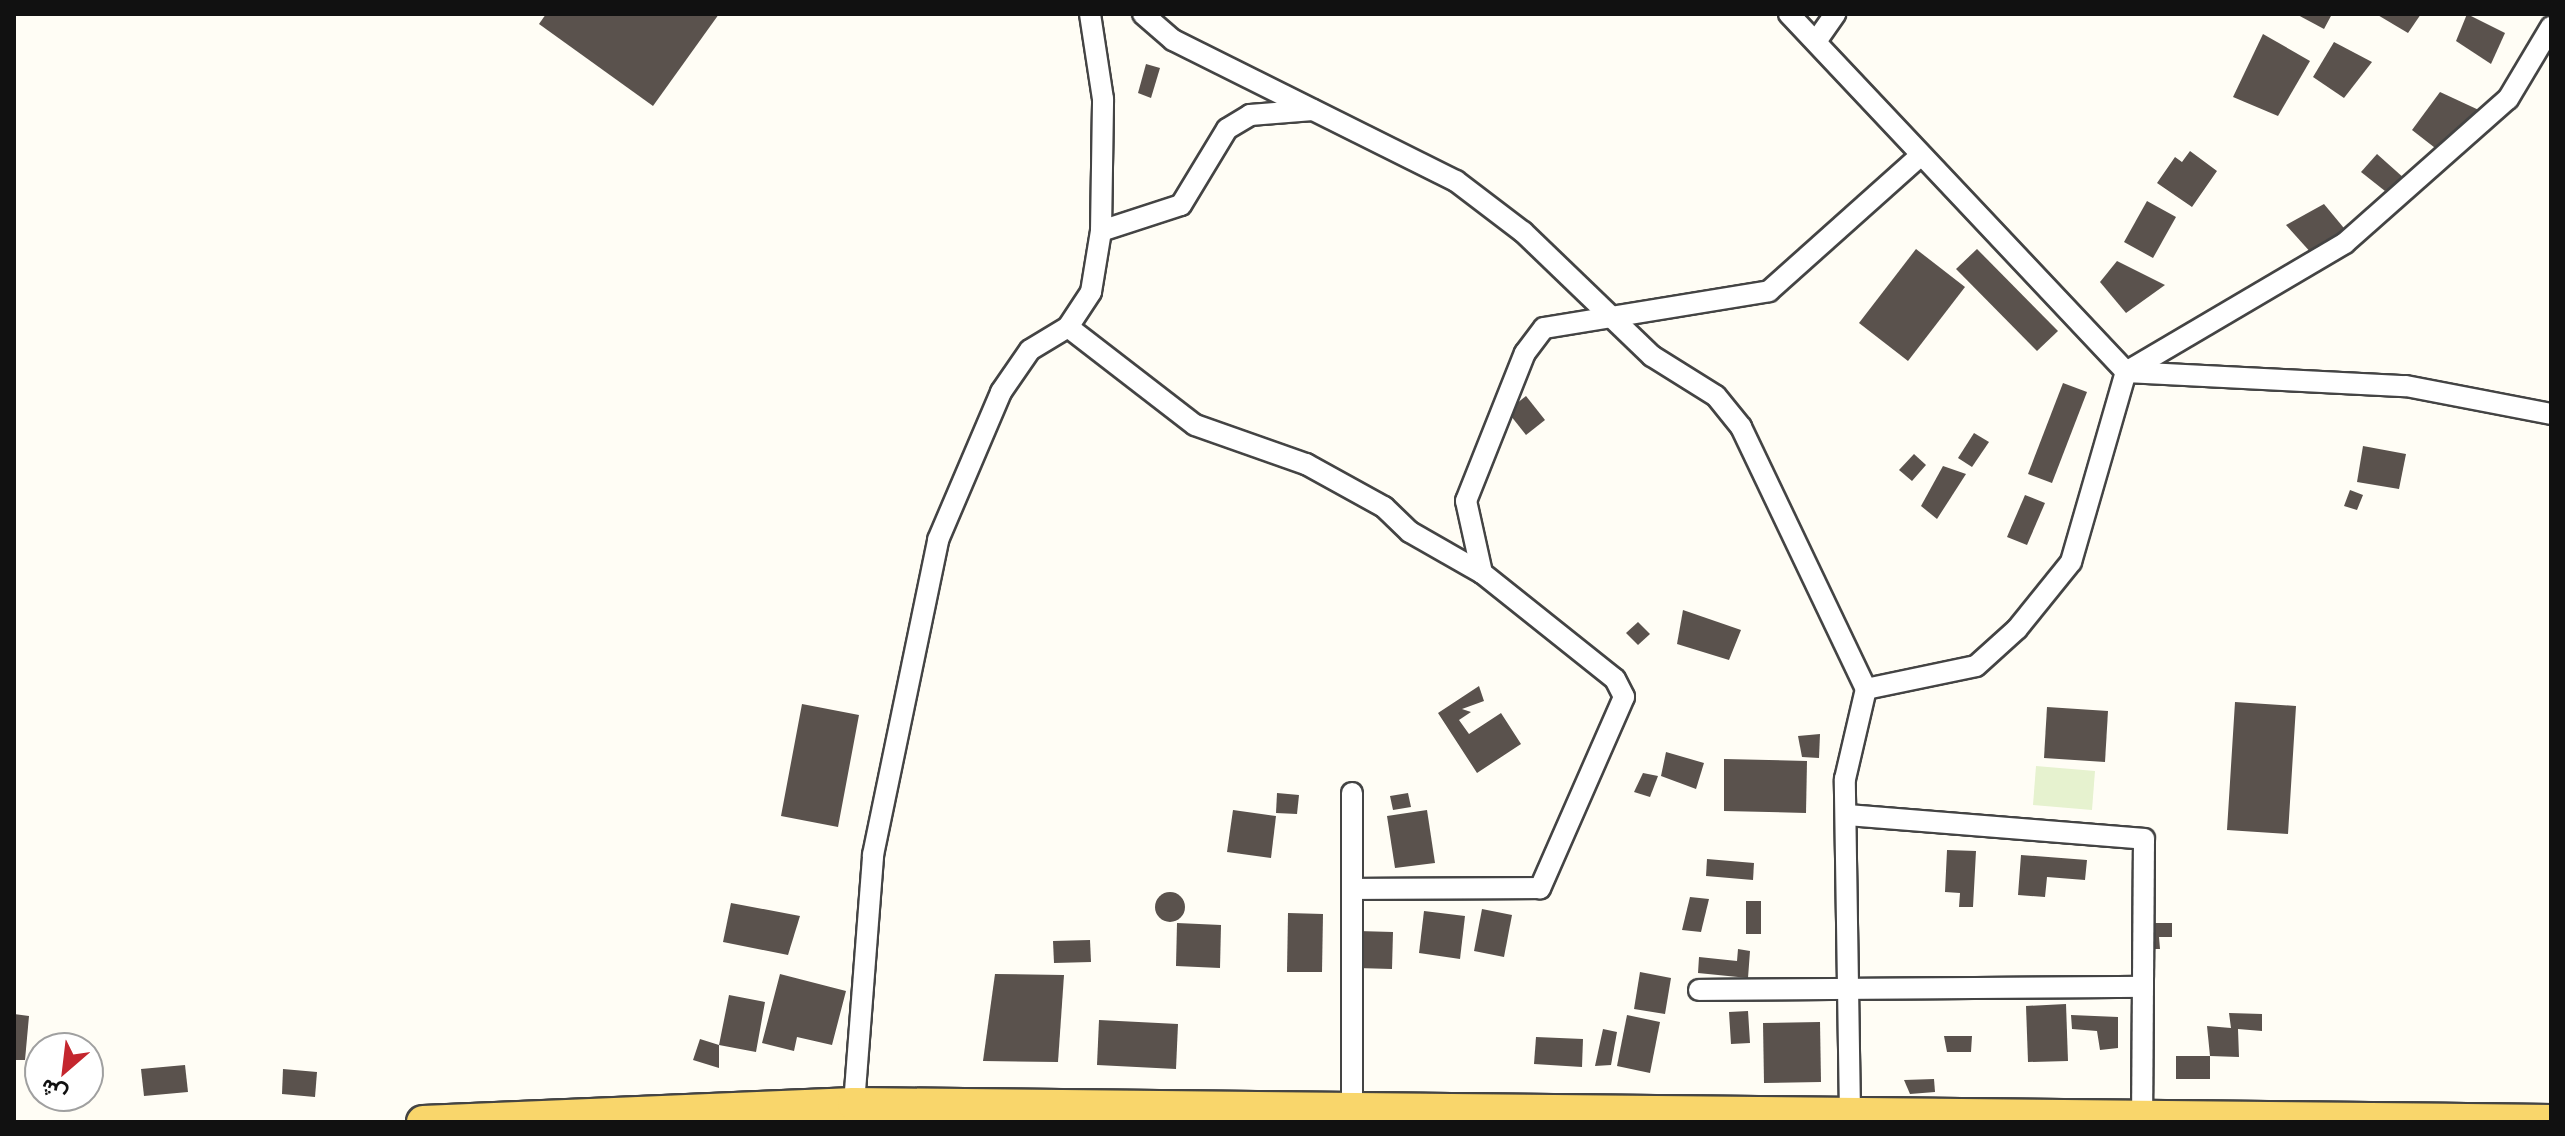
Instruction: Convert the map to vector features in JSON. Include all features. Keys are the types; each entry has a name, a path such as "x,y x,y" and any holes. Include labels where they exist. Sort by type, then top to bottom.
{"main road":[{"path":"423,1122 854,1104 1352,1105 1578,1116 1850,1113 2142,1117 2198,1121 2551,1121"}],"street":[{"path":"854,1104 873,855 938,540 1001,392 1030,350 1068,327 1091,292 1101,231 1103,99 1090,14"},
{"path":"1143,14 1173,40 1456,181 1523,232 1604,314 1716,396 1741,427 1866,689 1845,779 1848,815 1845,994 1850,1113"},
{"path":"1789,14 1817,40 2126,372 2406,386 2551,414"},
{"path":"1817,40 1835,14"},
{"path":"1866,689 1976,666 2050,595 2071,562 2126,372 2345,243 2508,99 2551,27"},
{"path":"1101,231 1181,205 1227,129 1250,115 1313,110"},
{"path":"1482,573 1466,501 1525,353 1544,328 1604,314 1660,314 1769,291 1921,155"},
{"path":"1068,327 1195,425 1306,464 1482,573 1615,679 1624,697 1621,717 1540,888 1352,889"},
{"path":"1352,793 1352,1105"},
{"path":"1848,815 2144,839 2142,1117"},
{"path":"1699,990 1845,994 2143,987"}],"green space":[{"path":"2036,766 2095,771 2092,810 2033,805"}],"building":[{"path":"546,14 719,14 653,106 539,24"},
{"path":"2296,14 2332,14 2324,29"},
{"path":"2376,14 2421,14 2408,33"},
{"path":"2467,14 2505,33 2491,64 2456,41"},
{"path":"2263,34 2310,61 2278,116 2233,97"},
{"path":"2334,42 2372,62 2344,98 2313,77"},
{"path":"1146,64 1160,68 1151,98 1138,93"},
{"path":"2440,92 2481,111 2439,151 2412,130"},
{"path":"2190,151 2217,171 2192,207 2157,183 2175,157 2182,162"},
{"path":"2377,154 2405,179 2385,191 2361,172"},
{"path":"2147,201 2176,217 2153,258 2124,242"},
{"path":"2324,204 2348,233 2313,255 2286,225"},
{"path":"1916,249 1965,287 1908,361 1859,323"},
{"path":"1977,249 2058,331 2037,351 1956,269"},
{"path":"2117,261 2165,285 2126,313 2100,282"},
{"path":"2063,383 2087,392 2052,483 2028,474"},
{"path":"1526,396 1545,420 1526,435 1507,411"},
{"path":"1974,433 1989,442 1972,467 1958,458"},
{"path":"2363,446 2406,454 2399,489 2357,482"},
{"path":"1914,454 1926,465 1912,481 1899,470"},
{"path":"1943,466 1966,474 1937,519 1921,506"},
{"path":"2350,490 2363,495 2357,510 2344,506"},
{"path":"2025,495 2045,503 2027,545 2007,537"},
{"path":"1683,610 1741,630 1729,660 1677,644"},
{"path":"1638,622 1650,634 1638,645 1626,633"},
{"path":"1479,686 1484,701 1462,709 1471,712 1459,720 1469,734 1501,713 1521,744 1477,773 1438,713"},
{"path":"2235,702 2296,706 2288,834 2227,830"},
{"path":"802,704 859,715 838,827 781,816"},
{"path":"2047,707 2108,711 2105,762 2044,758"},
{"path":"1820,734 1819,758 1802,757 1798,736"},
{"path":"1666,752 1704,763 1696,789 1661,776"},
{"path":"1724,759 1807,761 1806,813 1724,811"},
{"path":"1643,773 1658,776 1650,797 1634,792"},
{"path":"1277,793 1299,795 1297,814 1276,813"},
{"path":"1408,793 1411,807 1393,810 1390,796"},
{"path":"1233,810 1276,816 1271,858 1227,852"},
{"path":"1427,810 1435,863 1395,868 1387,816"},
{"path":"1947,850 1976,851 1973,907 1959,907 1960,893 1945,892"},
{"path":"2021,855 2087,860 2085,880 2047,877 2045,897 2018,895"},
{"path":"1707,859 1754,863 1753,880 1706,876"},
{"path":"1170,892 1181,896 1185,907 1181,918 1170,922 1159,918 1155,907 1159,896"},
{"path":"1690,897 1709,899 1701,932 1682,930"},
{"path":"1746,901 1761,901 1761,934 1746,934"},
{"path":"731,903 800,916 788,955 723,942"},
{"path":"1482,909 1512,915 1504,957 1474,951"},
{"path":"1424,911 1465,916 1460,959 1419,953"},
{"path":"1288,913 1323,914 1322,972 1287,972"},
{"path":"1177,923 1221,925 1220,968 1176,966"},
{"path":"2149,923 2172,923 2172,937 2159,937 2160,949 2149,949"},
{"path":"1358,931 1393,932 1392,969 1357,968"},
{"path":"1090,940 1091,962 1054,963 1053,941"},
{"path":"1738,949 1750,951 1748,978 1698,973 1699,957 1737,961"},
{"path":"1640,972 1671,978 1665,1014 1634,1009"},
{"path":"780,974 846,991 832,1045 797,1037 794,1051 762,1043"},
{"path":"995,974 1064,975 1058,1062 983,1061"},
{"path":"729,995 765,1002 756,1052 719,1045"},
{"path":"2066,1004 2068,1061 2028,1062 2026,1006"},
{"path":"1748,1011 1750,1043 1731,1044 1729,1012"},
{"path":"2229,1013 2262,1014 2262,1031 2238,1029 2239,1057 2210,1056 2207,1026 2231,1028"},
{"path":"14,1014 29,1016 28,1032 24,1032 24,1060 14,1060"},
{"path":"1627,1015 1660,1022 1650,1073 1617,1066"},
{"path":"2071,1015 2118,1017 2118,1048 2100,1050 2097,1031 2072,1029"},
{"path":"1099,1020 1178,1024 1176,1069 1097,1065"},
{"path":"1820,1022 1821,1082 1764,1083 1763,1023"},
{"path":"1603,1029 1617,1032 1611,1065 1595,1066"},
{"path":"1944,1036 1972,1036 1971,1052 1947,1052"},
{"path":"1536,1037 1583,1039 1582,1067 1534,1064"},
{"path":"700,1039 719,1045 719,1068 693,1060"},
{"path":"2176,1056 2210,1056 2210,1079 2176,1079"},
{"path":"185,1065 188,1092 144,1096 141,1069"},
{"path":"283,1069 317,1072 315,1097 282,1094"},
{"path":"1934,1079 1935,1092 1910,1094 1904,1080"}]}
